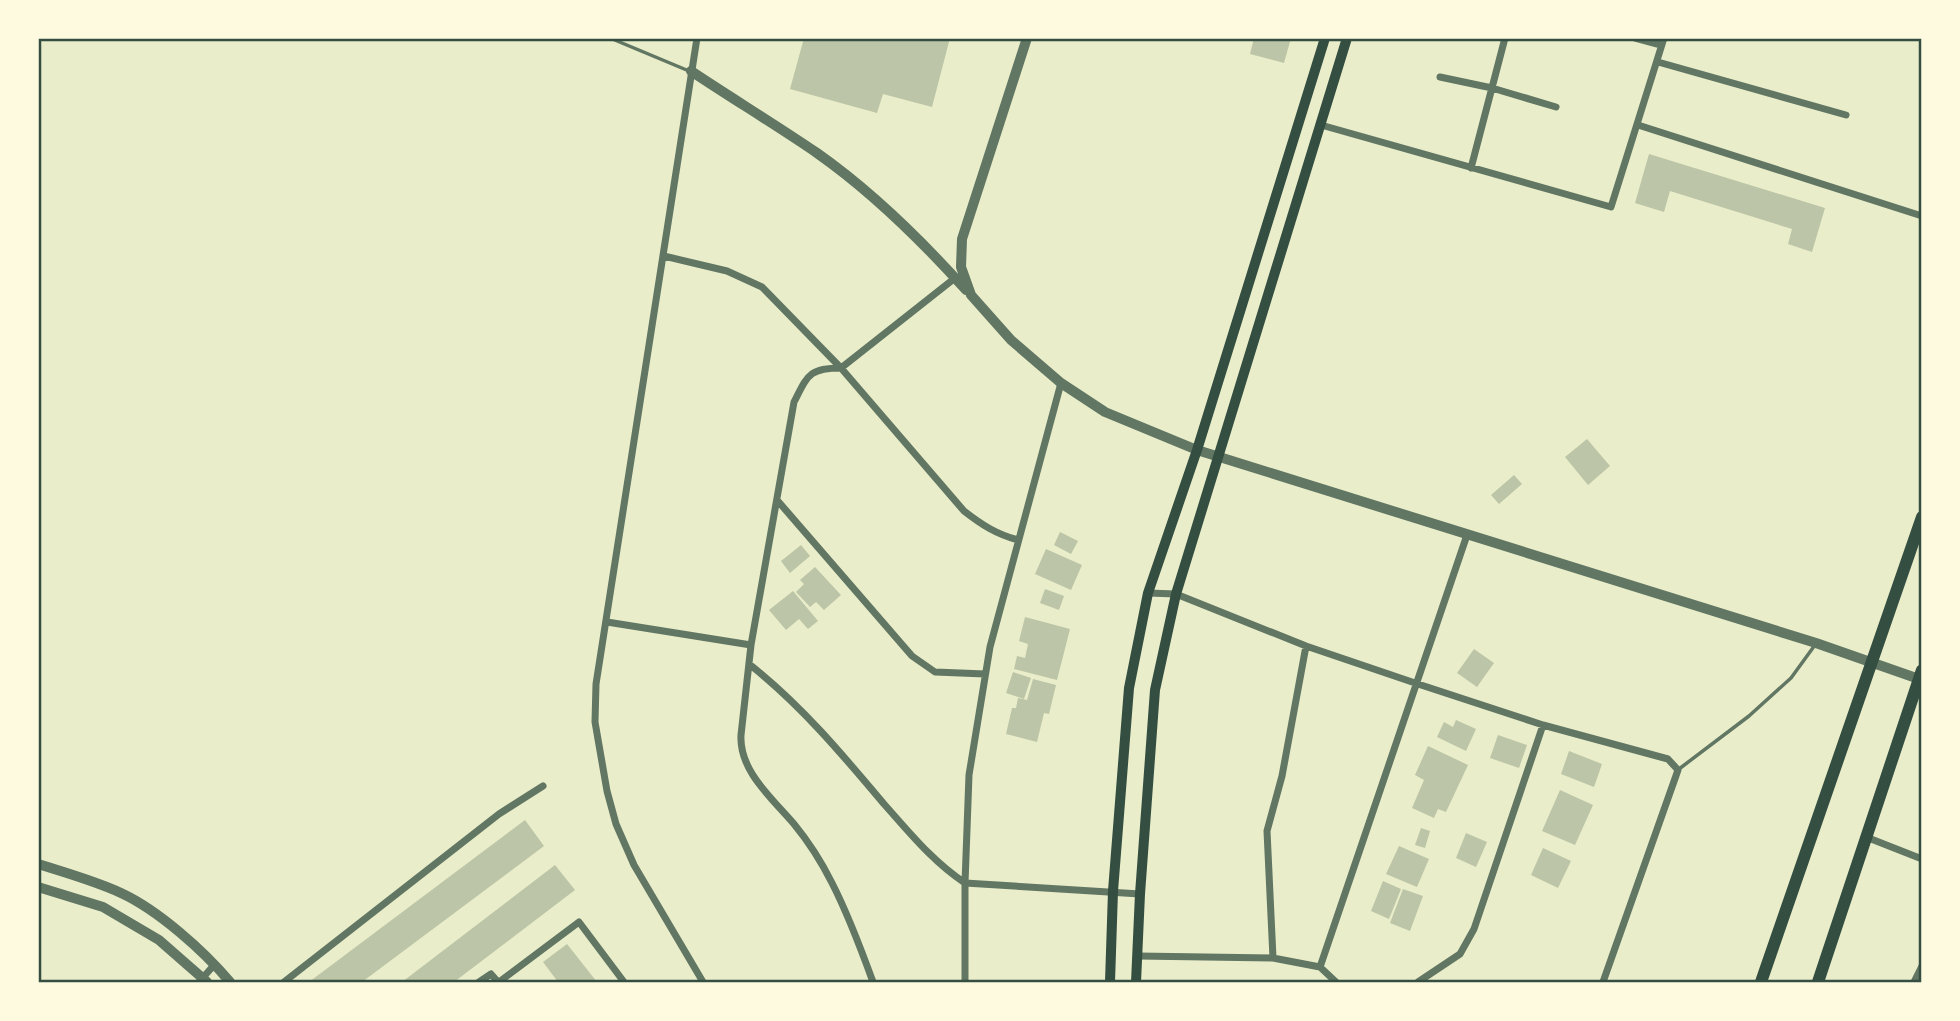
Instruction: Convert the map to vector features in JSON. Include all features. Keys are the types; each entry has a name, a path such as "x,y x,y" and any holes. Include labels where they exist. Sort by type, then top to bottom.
{"main road":[{"path":"1110,982 1113,891 1129,688 1148,593 1196,450 1325,38"},
{"path":"1136,982 1155,690 1176,594 1347,38"},
{"path":"1761,982 1922,517"},
{"path":"1818,982 1920,674"}],"street":[{"path":"696,38 596,684 596,722 607,792 616,824 634,865 703,982"},
{"path":"971,295 961,267 962,239 1027,38"},
{"path":"1471,168 1505,38"},
{"path":"1321,125 1611,206 1663,42 1635,38"},
{"path":"1658,62 1846,115"},
{"path":"691,71 819,155 869,195 955,278 1011,340 1061,383 1105,412 1196,450 1870,661 1920,674"},
{"path":"1440,77 1492,88 1556,107"},
{"path":"1638,125 1922,216"},
{"path":"664,256 727,271 762,287 841,368 964,510 984,527 1018,540"},
{"path":"873,982 832,883 796,826 755,779 744,759 740,747 751,645 794,402 809,376 817,370 841,368 955,278"},
{"path":"965,982 969,775 985,674 1061,383"},
{"path":"777,499 912,656 935,672 985,674"},
{"path":"1320,967 1467,536"},
{"path":"1148,593 1176,594 1306,646 1418,684 1543,724 1668,759 1678,770 1603,982"},
{"path":"607,622 751,645"},
{"path":"1273,958 1267,831 1282,776 1306,646"},
{"path":"749,664 777,686 811,721 901,825 942,865 965,883 1140,894"},
{"path":"1418,982 1460,954 1474,929 1543,724"},
{"path":"284,982 499,814 543,786"},
{"path":"1866,837 1922,859"},
{"path":"38,864 123,894 170,925 215,964 230,982"},
{"path":"38,887 103,907 159,940 203,981 215,964"},
{"path":"479,982 491,974 498,982 579,922 624,982"},
{"path":"1138,956 1273,958 1320,967 1336,982"},
{"path":"1914,982 1922,965"}],"lane":[{"path":"610,38 691,71"},
{"path":"1678,770 1749,716 1791,678 1816,643"}],"building":[{"path":"804,38 950,38 932,107 883,94 877,113 790,89"},
{"path":"1254,38 1291,38 1284,63 1250,54"},
{"path":"1649,154 1825,208 1812,252 1788,244 1792,229 1670,191 1664,212 1635,203"},
{"path":"1587,439 1610,466 1588,485 1565,457"},
{"path":"1514,475 1522,484 1499,504 1491,495"},
{"path":"1060,532 1078,541 1071,554 1054,545"},
{"path":"801,545 810,556 790,573 781,561"},
{"path":"1046,549 1082,565 1071,590 1035,574"},
{"path":"815,567 841,595 824,610 816,602 810,607 796,592 804,584 800,580"},
{"path":"1045,589 1064,596 1059,610 1040,603"},
{"path":"793,591 818,621 808,629 799,619 786,630 769,610"},
{"path":"1025,617 1070,629 1057,680 1014,669 1017,656 1025,658 1028,644 1019,641"},
{"path":"1474,649 1494,663 1477,687 1457,673"},
{"path":"1013,672 1031,678 1024,699 1006,693"},
{"path":"1033,679 1056,685 1049,714 1044,713 1037,742 1006,734 1012,708 1016,708 1018,698 1027,700"},
{"path":"1456,720 1476,729 1466,751 1437,737 1444,722 1453,727"},
{"path":"1498,735 1527,745 1519,768 1490,758"},
{"path":"1428,746 1468,765 1446,812 1438,809 1434,818 1412,808 1424,780 1415,775"},
{"path":"1569,751 1602,764 1594,787 1561,774"},
{"path":"1560,790 1593,805 1575,845 1542,831"},
{"path":"525,820 544,846 362,982 309,982"},
{"path":"1421,828 1430,831 1425,848 1415,845"},
{"path":"1466,833 1487,842 1476,867 1456,858"},
{"path":"1399,846 1429,859 1417,887 1386,874"},
{"path":"1543,848 1571,861 1558,888 1531,875"},
{"path":"555,865 575,890 454,982 402,982"},
{"path":"1383,881 1401,889 1389,919 1371,911"},
{"path":"1403,889 1423,896 1410,931 1390,923"},
{"path":"567,944 597,982 558,982 543,962"}]}
